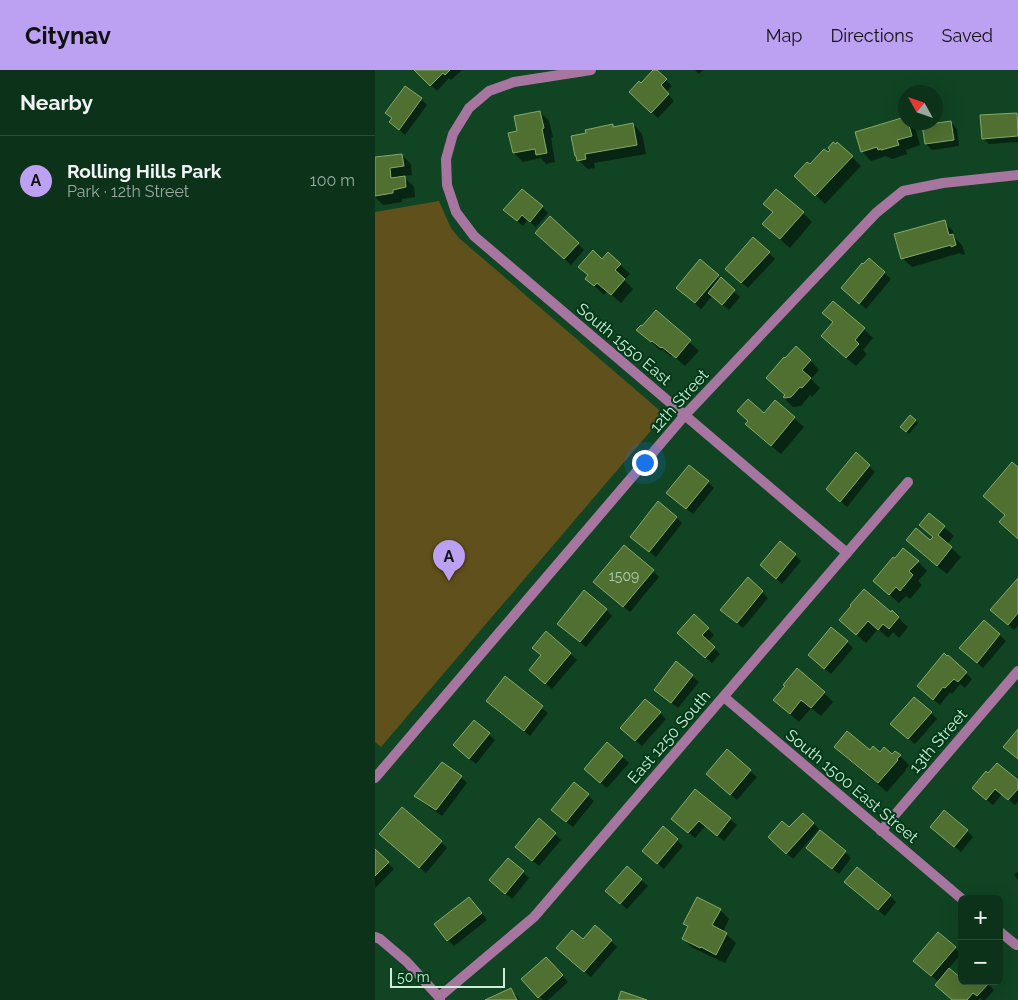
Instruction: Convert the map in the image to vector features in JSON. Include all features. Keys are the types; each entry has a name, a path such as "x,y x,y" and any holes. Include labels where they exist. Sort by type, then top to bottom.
{"street":[{"name":"South 1550 East","path":"591,70 514,82 489,91 469,108 453,134 446,159 447,185 456,212 474,236 847,553"},
{"name":"12th Street","path":"375,778 685,415 876,213 903,191 943,183 1018,176"},
{"name":"East 1250 South","path":"439,998 534,917 908,482"},
{"name":"13th Street","path":"881,830 1018,671"},
{"name":"South 1500 East Street","path":"723,697 958,896"},
{"path":"1003,934 1018,945"},
{"path":"375,937 407,962 439,998"}],"shaded area":[{"path":"439,201 451,228 459,238 658,409 661,417 381,747 375,742 375,212"}],"building":[{"path":"414,70 450,70 445,75 443,73 430,86"},
{"path":"653,70 657,70 667,79 661,85 669,94 651,113 629,92"},
{"path":"405,86 422,98 399,130 389,122 392,118 385,113"},
{"path":"540,111 547,153 536,155 535,149 513,153 508,133 517,131 514,116"},
{"path":"1017,113 1018,136 982,139 980,115"},
{"path":"898,119 898,130 910,130 912,136 897,140 899,145 881,150 878,150 877,147 861,152 855,132"},
{"path":"951,121 954,140 925,144 923,130 943,130 943,122"},
{"path":"633,123 637,145 585,154 586,159 577,161 571,136 586,133 585,130 613,124 613,127"},
{"path":"833,142 836,144 837,142 853,156 815,196 794,176 807,162 810,164 824,149 828,152 830,150 828,148"},
{"path":"402,154 404,166 390,168 391,178 405,176 406,187 393,190 393,193 375,196 375,157"},
{"path":"522,189 543,206 530,222 522,215 517,221 503,210"},
{"path":"776,189 804,212 780,239 762,224 773,212 763,204"},
{"path":"550,216 579,243 564,259 535,233"},
{"path":"945,220 949,235 953,234 956,245 901,259 894,234"},
{"path":"753,237 770,252 741,283 725,269"},
{"path":"593,250 602,259 608,252 621,264 615,270 625,279 611,295 597,283 594,286 585,279 588,275 578,267"},
{"path":"869,258 885,272 859,304 841,288 862,263"},
{"path":"700,259 719,275 695,303 676,288"},
{"path":"721,277 735,290 722,305 708,293"},
{"path":"833,301 865,328 855,340 859,344 846,358 821,336 833,322 822,313"},
{"path":"656,310 691,340 676,358 636,330"},
{"path":"796,346 811,360 802,370 811,378 791,397 785,398 783,397 785,395 766,378"},
{"path":"748,399 764,413 775,400 795,417 771,446 745,424 748,421 737,411"},
{"path":"910,415 916,420 906,432 900,427"},
{"path":"856,452 870,465 840,502 826,489"},
{"path":"1012,462 1018,467 1018,539 999,522 1005,515 983,496"},
{"path":"689,465 709,481 686,509 666,493"},
{"path":"658,501 677,517 649,552 630,537"},
{"path":"929,513 945,526 938,535 952,547 937,566 906,540 916,528 930,540 933,537 919,525"},
{"path":"780,541 796,554 776,579 760,565"},
{"path":"624,545 654,570 623,607 593,582"},
{"path":"903,548 919,561 909,571 913,575 900,591 896,587 889,595 873,581"},
{"path":"748,577 763,591 737,623 720,610"},
{"path":"1018,578 1018,613 1008,625 990,610"},
{"path":"864,589 899,617 889,629 883,624 878,630 868,621 856,635 839,620"},
{"path":"584,590 607,609 580,642 557,624"},
{"path":"694,614 709,628 702,635 715,647 705,658 677,633"},
{"path":"984,620 1000,634 977,663 959,648"},
{"path":"831,627 848,641 824,669 808,655"},
{"path":"546,631 571,653 545,684 529,670 541,655 532,648"},
{"path":"944,653 967,672 958,682 954,679 945,688 943,687 933,700 917,686"},
{"path":"676,661 693,675 671,703 654,690"},
{"path":"797,668 825,692 811,708 801,700 790,714 773,700"},
{"path":"505,676 543,706 524,731 486,701"},
{"path":"914,697 932,712 908,739 890,724"},
{"path":"645,699 661,712 635,741 620,728"},
{"path":"474,720 490,733 469,759 453,745"},
{"path":"1018,729 1018,759 1003,747"},
{"path":"847,731 870,750 873,746 880,752 884,747 892,754 895,751 901,755 878,783 834,747"},
{"path":"607,742 623,756 600,783 584,769"},
{"path":"727,749 751,770 730,795 706,774"},
{"path":"442,762 462,776 436,810 414,796"},
{"path":"997,763 1018,780 1018,789 1008,800 995,789 986,800 972,788 986,771 988,773"},
{"path":"574,782 589,794 566,822 551,810"},
{"path":"695,789 731,818 717,836 699,821 688,833 671,819"},
{"path":"402,807 442,841 419,868 379,834"},
{"path":"944,810 968,830 954,847 930,827"},
{"path":"803,813 814,823 786,854 768,837 782,821 789,827"},
{"path":"539,818 556,833 532,861 515,847"},
{"path":"663,826 678,839 657,864 642,851"},
{"path":"820,830 846,851 832,869 806,848"},
{"path":"375,849 389,862 375,876"},
{"path":"508,858 524,871 505,894 489,880"},
{"path":"627,866 642,879 620,904 605,891"},
{"path":"857,867 891,895 878,910 844,882"},
{"path":"469,897 482,913 447,941 434,924"},
{"path":"697,897 721,909 712,925 727,933 716,955 682,939 688,926 683,924"},
{"path":"595,925 612,940 584,972 556,948 572,930 583,939"},
{"path":"938,932 956,947 931,976 913,961"},
{"path":"546,957 563,975 538,998 521,979"},
{"path":"949,968 958,976 958,985 987,985 977,996 973,993 967,1000 952,1000 935,985"},
{"path":"511,988 517,1000 485,1000"},
{"path":"621,991 647,1000 618,1000"}],"place":[{"name":"Rolling Hills Park","path":"449,581"}]}
